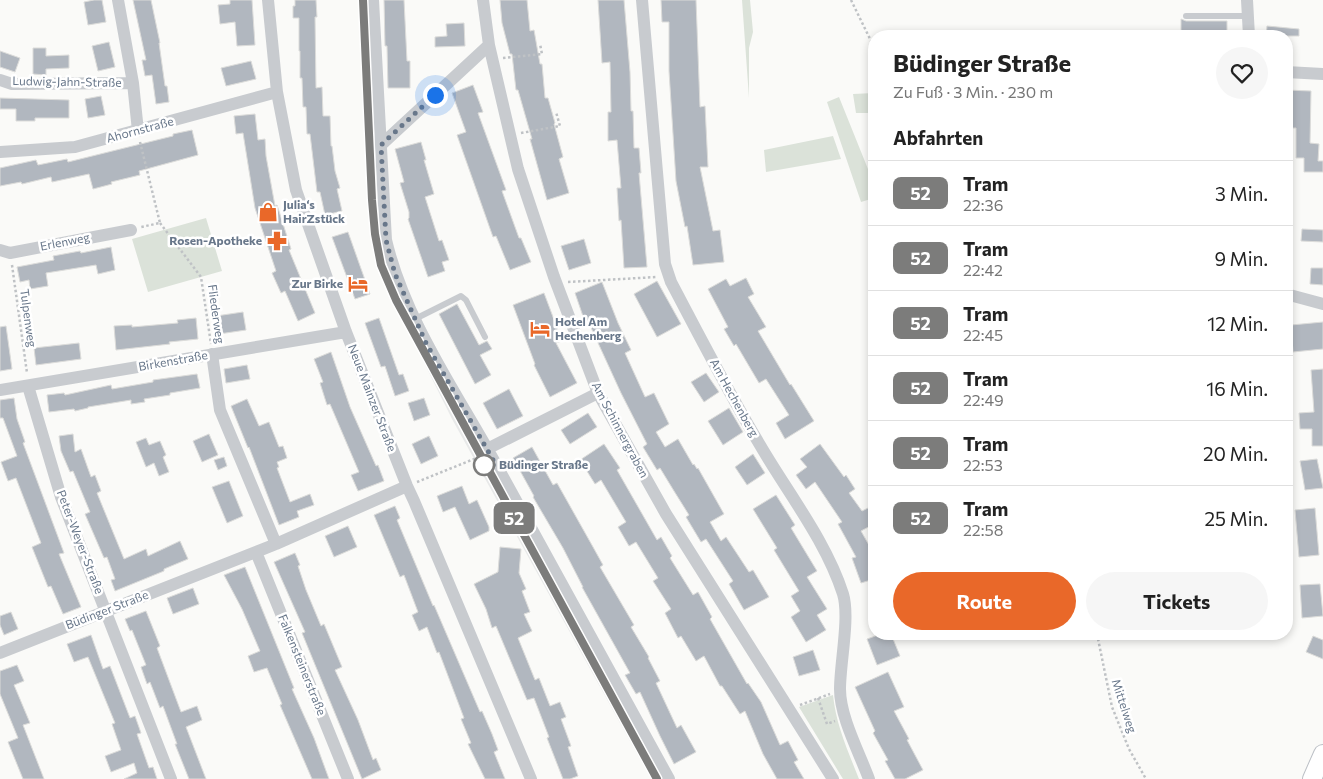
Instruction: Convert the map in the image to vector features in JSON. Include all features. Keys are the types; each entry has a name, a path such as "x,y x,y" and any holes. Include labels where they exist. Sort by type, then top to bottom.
{"street":[{"path":"118,0 134,83 138,131"},
{"name":"Neue Mainzer Straße","path":"268,0 277,92 296,190 346,332 412,484 418,510 531,779"},
{"path":"372,0 386,240 395,274 426,343 487,449 668,779"},
{"name":"Am Schinnergraben","path":"483,0 488,45 518,169 556,283 598,394 666,514 833,779"},
{"name":"Am Hechenberg","path":"642,0 666,264 670,277 759,444 794,499 836,574 844,597 845,612 840,690 846,718 869,779"},
{"path":"1247,0 1249,30"},
{"path":"381,145 488,45"},
{"path":"1293,72 1323,74"},
{"name":"Ludwig-Jahn-Straße","path":"0,80 12,84 134,83"},
{"name":"Ahornstraße","path":"0,152 75,147 277,92"},
{"name":"Erlenweg","path":"5,252 131,230"},
{"path":"1293,296 1323,304"},
{"name":"Birkenstraße","path":"0,390 346,332"},
{"path":"212,354 220,410 276,544"},
{"name":"Peter-Weyer-Straße","path":"28,386 61,497 107,610 171,779"},
{"path":"487,449 598,394"},
{"name":"Büdinger Straße","path":"0,652 276,544 412,484"},
{"name":"Falkensteinerstraße","path":"256,552 348,779"},
{"path":"1312,779 1323,754"}],"lane":[{"path":"1186,16 1248,16"},
{"path":"416,319 461,296 466,300 485,337"}],"path":[{"path":"851,0 868,35"},
{"path":"492,60 542,54 540,44"},
{"path":"510,135 560,126 556,112"},
{"path":"131,230 160,223 138,131"},
{"name":"Fliederweg","path":"160,223 201,277 212,354"},
{"name":"Tulpenweg","path":"5,252 28,386"},
{"path":"556,283 670,277"},
{"path":"412,484 468,461"},
{"name":"Mittelweg","path":"1098,640 1112,707 1129,749 1146,779"},
{"path":"789,708 840,690"},
{"path":"818,698 827,724 846,718"}],"shaded area":[{"path":"359,0 368,0 381,243 663,779 651,779 452,419 393,300 378,265 372,241"},
{"path":"742,0 750,0 753,32 749,48 749,98"},
{"path":"868,93 868,113 856,113 853,94"},
{"path":"839,97 868,169 868,200 861,202 827,102"},
{"path":"833,136 841,159 766,172 764,150"},
{"path":"206,218 222,271 148,292 132,239"},
{"path":"833,695 840,727 859,779 843,779 799,707"}],"building":[{"path":"102,0 106,22 88,25 84,2"},
{"path":"133,0 151,0 169,102 156,104 152,75 145,76 142,60 146,60"},
{"path":"230,0 252,0 255,45 237,46 235,22 220,24 218,5 230,4"},
{"path":"295,0 316,0 316,88 322,87 323,116 330,116 331,146 340,188 337,189 342,211 325,215 320,192 317,192 310,134 307,134 306,107 303,107 302,78 300,78 299,18 293,18"},
{"path":"384,0 404,0 407,61 410,61 410,88 388,88"},
{"path":"500,0 527,0 530,31 534,30 540,64 542,64 545,98 548,98 555,123 563,157 559,159 569,193 547,200 530,139 532,139 518,90 516,90 512,54 510,54 502,23"},
{"path":"598,0 624,0 634,148 639,148 641,173 639,173 647,267 624,268 617,188 621,188 617,140 608,141 608,112 611,112 610,62 602,63"},
{"path":"661,0 696,0 700,107 705,106 708,167 700,167 713,231 720,230 724,262 693,265 687,226 685,227 676,181 669,71 669,22 662,22"},
{"path":"1181,19 1186,21 1227,21 1227,30 1181,30"},
{"path":"464,23 465,46 435,47 435,37 447,36 446,24"},
{"path":"1267,26 1299,29 1299,36 1293,36 1293,30 1267,30"},
{"path":"109,42 115,67 98,71 92,46"},
{"path":"33,48 46,48 46,56 69,55 69,68 46,69 46,75 33,74"},
{"path":"0,51 20,58 15,72 0,67"},
{"path":"251,61 256,79 226,86 221,68"},
{"path":"473,85 483,112 478,113 506,190 502,191 519,238 521,238 531,262 510,270 496,236 493,237 457,135 466,132 452,93"},
{"path":"1293,90 1311,91 1310,143 1319,144 1318,161 1323,161 1323,172 1304,172 1304,158 1296,158 1296,128 1293,128"},
{"path":"101,96 105,115 88,118 85,99"},
{"path":"0,98 69,100 69,118 35,118 35,121 16,121 16,109 0,109"},
{"path":"255,114 258,140 265,139 266,156 275,206 277,205 291,249 289,250 315,313 298,321 285,291 281,293 272,273 276,271 255,208 243,133 236,134 234,116"},
{"path":"192,130 198,155 139,171 140,175 111,182 112,184 93,189 89,174 52,182 51,177 22,184 21,182 0,186 0,168 36,160 38,165 67,159 68,162"},
{"path":"421,142 434,194 425,197 439,241 442,240 449,260 442,262 445,271 428,277 408,219 409,212 400,183 404,182 395,149"},
{"path":"1302,229 1323,230 1323,242 1301,241"},
{"path":"348,232 370,294 355,299 332,237"},
{"path":"584,239 591,263 569,270 561,246"},
{"path":"111,247 115,270 98,274 96,265 46,273 48,286 30,289 29,280 20,282 17,267 54,260 53,256"},
{"path":"1311,268 1323,268 1323,285 1310,284"},
{"path":"746,278 754,294 748,297 766,327 758,331 814,421 785,439 776,423 789,415 766,379 759,383 736,344 734,346 724,329 728,327 708,289 726,279 730,286"},
{"path":"657,281 681,324 657,337 634,294"},
{"path":"602,282 631,350 625,353 645,397 654,393 669,424 656,432 665,447 678,439 693,465 698,468 724,514 710,522 721,541 726,537 749,572 753,570 769,597 744,610 729,584 733,581 706,539 701,542 686,517 689,515 660,468 657,470 643,447 647,444 588,321 585,322 575,293"},
{"path":"544,293 562,341 556,343 577,383 550,397 534,365 513,305"},
{"path":"457,304 479,345 487,341 492,349 480,355 491,375 475,384 439,314"},
{"path":"243,312 246,330 219,334 216,316"},
{"path":"196,318 198,339 116,350 114,326 132,325 132,327 178,323 177,320"},
{"path":"379,318 399,375 403,374 409,391 395,396 385,366 381,367 365,323"},
{"path":"1323,322 1323,349 1293,352 1293,325"},
{"path":"6,326 12,369 0,371 0,327"},
{"path":"79,343 81,359 36,365 34,348"},
{"path":"331,352 350,407 384,481 358,491 351,475 359,472 330,404 327,405 320,383 323,382 314,359"},
{"path":"247,365 250,379 226,383 224,369"},
{"path":"1323,369 1323,446 1312,446 1312,429 1300,429 1299,413 1314,412 1311,370"},
{"path":"706,373 719,392 704,402 691,382"},
{"path":"197,374 200,388 144,399 145,402 131,404 131,400 75,411 74,409 49,412 47,395 64,393 65,395 111,385 112,389 153,382 153,380"},
{"path":"509,389 523,416 497,429 483,403"},
{"path":"14,398 17,419 25,442 23,443 64,553 59,554 81,607 63,614 51,586 48,587 32,547 41,543 16,478 8,481 1,462 17,456 3,418 0,418 0,400"},
{"path":"424,398 430,415 414,421 408,403"},
{"path":"247,399 259,426 269,422 279,447 283,446 287,458 277,462 279,467 277,468 290,502 310,494 314,505 297,511 299,517 279,525 231,406"},
{"path":"729,408 743,432 723,445 708,421"},
{"path":"588,413 597,427 570,444 561,430"},
{"path":"73,434 75,452 81,449 91,477 95,475 101,491 97,493 124,559 146,549 148,556 180,541 188,559 115,591 111,580 115,579 107,557 104,558 85,514 90,512 73,471 70,472 61,451 59,436"},
{"path":"209,434 218,455 202,462 193,441"},
{"path":"429,436 438,456 421,464 412,444"},
{"path":"146,438 149,445 160,441 166,455 163,457 169,472 159,476 154,463 146,467 136,442"},
{"path":"604,444 620,468 617,470 657,540 661,537 672,556 670,558 693,595 698,592 712,617 710,619 747,684 761,702 780,745 788,741 798,760 794,762 804,779 777,779 763,754 745,711 740,714 722,686 720,686 704,656 696,661 681,636 678,638 665,613 671,609 653,581 658,578 636,542 629,546 618,527 626,522 601,480 595,484 580,460"},
{"path":"820,444 855,489 849,493 862,511 868,508 868,527 861,531 868,543 868,581 861,583 852,558 856,557 838,524 842,522 815,482 806,489 796,475 807,467 800,459"},
{"path":"532,447 553,485 557,483 603,565 600,567 634,625 631,627 649,657 660,681 656,683 677,728 681,725 696,752 674,764 640,692 636,694 625,675 630,673 513,458"},
{"path":"753,454 765,473 747,485 735,467"},
{"path":"224,457 227,466 218,470 214,460"},
{"path":"1317,459 1323,488 1305,490 1300,461"},
{"path":"229,481 243,516 227,523 212,487"},
{"path":"462,486 469,504 477,500 489,527 489,531 470,540 455,507 443,512 437,496"},
{"path":"776,495 795,525 791,528 817,571 807,577 827,609 817,615 826,630 806,642 791,617 800,611 791,596 799,591 774,550 777,548 753,509"},
{"path":"395,506 400,518 397,520 433,606 480,712 482,711 492,734 498,750 494,752 505,779 485,779 468,744 471,743 461,719 464,718 439,652 437,653 427,627 419,631 412,615 418,612 404,575 400,577 374,515"},
{"path":"1315,508 1319,555 1299,557 1295,510"},
{"path":"348,526 357,547 334,557 325,536"},
{"path":"500,547 521,549 519,573 526,589 522,591 530,612 524,614 532,631 518,638 535,680 539,678 550,706 560,702 566,717 561,719 571,746 568,747 578,776 570,779 563,779 534,698 527,700 496,626 492,628 486,609 474,584 498,572"},
{"path":"295,553 306,590 321,626 324,624 342,667 335,670 358,720 373,760 376,758 381,770 362,779 302,633 305,632 274,562"},
{"path":"245,567 329,779 312,779 280,705 282,704 267,668 254,672 248,656 260,651 242,609 224,575"},
{"path":"1320,584 1323,616 1302,618 1300,585"},
{"path":"193,588 199,604 173,614 167,598"},
{"path":"146,611 160,646 157,648 181,712 197,706 202,720 186,727 206,779 189,779 163,706 160,708 150,682 147,684 141,667 146,665 132,630 130,631 125,619"},
{"path":"11,612 18,629 4,635 0,625 0,616"},
{"path":"91,635 103,669 110,666 130,718 135,716 141,733 137,734 149,768 153,767 157,779 124,779 137,773 134,763 111,772 105,756 121,750 112,724 115,723 88,657 74,662 67,644"},
{"path":"1313,636 1323,640 1323,659 1306,652"},
{"path":"867,639 893,640 900,656 877,665"},
{"path":"813,650 820,670 799,676 793,657"},
{"path":"17,665 24,681 14,685 30,723 23,725 44,779 23,779 8,742 18,738 0,694 0,671"},
{"path":"888,672 904,707 894,711 923,770 905,779 895,779 885,761 888,760 873,733 875,731 855,687"}],"tram line":[{"path":"363,0 372,200 375,235 381,265 396,300 657,779"},
{"name":"52","path":"363,0 372,200 375,234 381,265 396,300 484,465 657,779"}],"place":[{"name":"Julia‘s HairZstück","path":"268,212"},
{"name":"Rosen-Apotheke","path":"277,241"},
{"name":"Zur Birke","path":"358,284"},
{"name":"Hotel Am Hechenberg","path":"540,329"},
{"name":"Büdinger Straße","path":"484,465"}],"route":[{"path":"435,95 381,145 386,240 395,274 426,343 496,465 484,465"}]}
